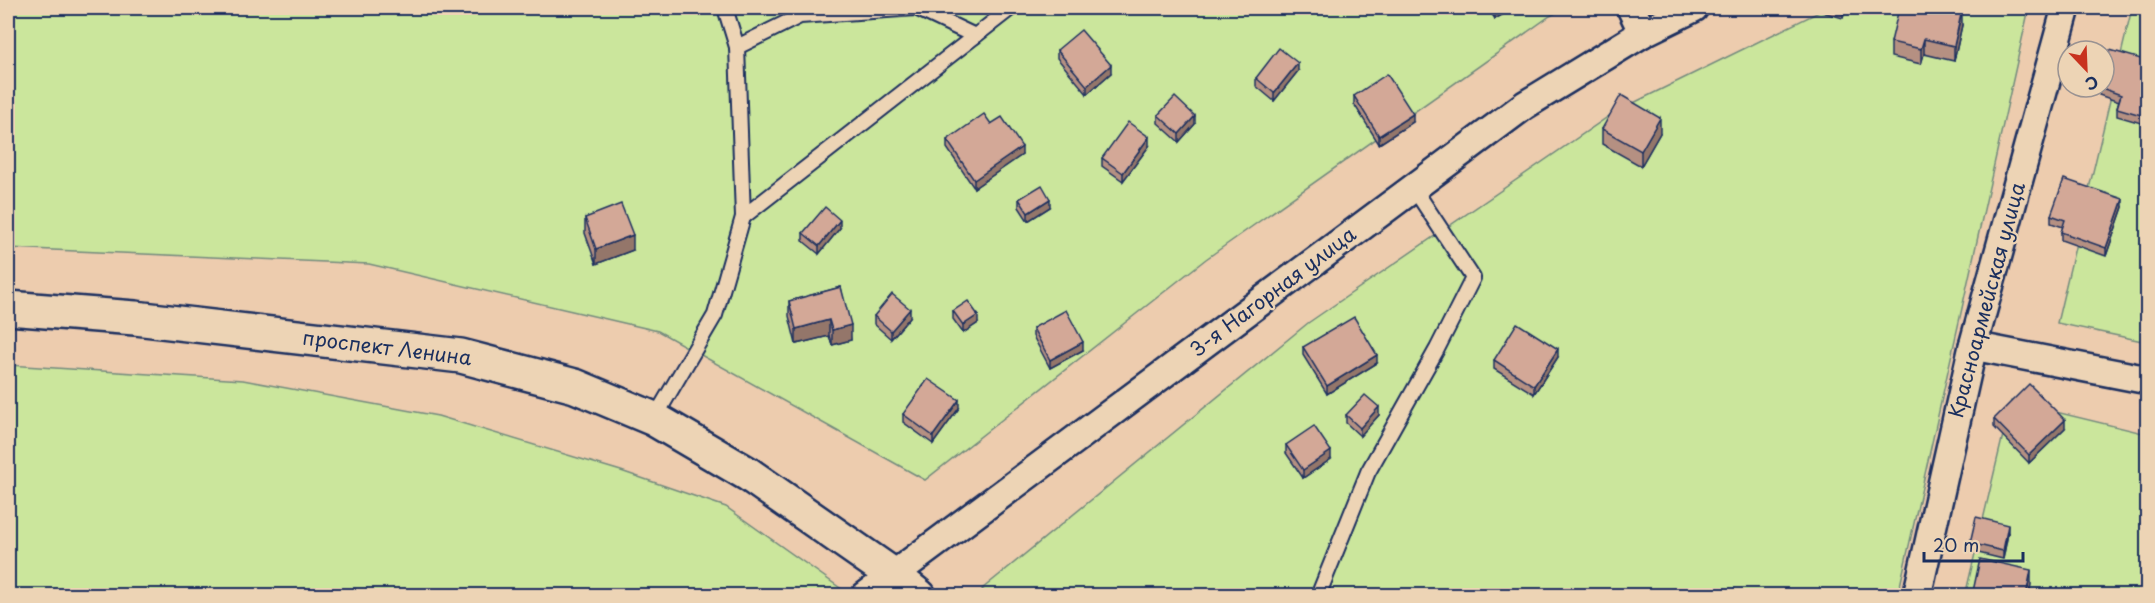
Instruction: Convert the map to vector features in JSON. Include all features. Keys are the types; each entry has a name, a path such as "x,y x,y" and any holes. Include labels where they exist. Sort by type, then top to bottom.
{"street":[{"path":"1631,8 1643,33"},
{"name":"3-я Нагорная улица","path":"865,596 1525,105 1643,33 1694,8"},
{"name":"Красноармейская улица","path":"1917,596 1973,346 2066,8"},
{"name":"проспект Ленина","path":"8,308 135,318 462,356 575,386 654,418 748,474 893,574 920,596"},
{"path":"1973,346 2148,380"}],"lane":[{"path":"654,418 715,315 743,217 737,47 725,8"},
{"path":"737,47 803,12 916,8 975,36"},
{"path":"743,217 1011,8"},
{"path":"1318,596 1368,472 1437,349 1473,279 1413,187"}],"green space":[{"path":"8,8 1566,8 1550,16 1206,259 925,480 658,331 369,264 8,248"},
{"path":"1827,8 2029,8 1898,595 989,596 982,589 1308,323 1615,112"},
{"path":"2132,8 2147,8 2147,342 2057,323 2110,99 2116,99 2116,75"},
{"path":"8,365 243,380 438,416 621,471 726,507 850,595 8,595"},
{"path":"2011,401 2147,434 2147,595 1965,596"}],"building":[{"path":"1899,8 1962,10 1954,46 1924,39 1921,49 1891,42"},
{"path":"1081,30 1111,65 1087,86 1057,50"},
{"path":"1279,48 1298,63 1274,93 1256,78"},
{"path":"2116,52 2148,61 2148,117 2117,108 2121,95 2116,93"},
{"path":"1387,74 1413,114 1379,136 1354,96"},
{"path":"1621,95 1660,118 1641,151 1602,129"},
{"path":"1175,97 1195,116 1179,134 1158,115"},
{"path":"984,114 991,124 1002,117 1022,147 974,180 947,140"},
{"path":"1128,122 1149,137 1123,173 1102,158"},
{"path":"2064,179 2123,199 2106,248 2061,232 2065,220 2051,215"},
{"path":"1042,185 1050,199 1028,213 1019,199"},
{"path":"621,204 633,235 596,249 585,218"},
{"path":"825,207 840,220 819,246 803,233"},
{"path":"841,287 851,325 832,330 829,320 796,329 789,301"},
{"path":"892,294 910,309 891,331 874,316"},
{"path":"968,301 978,315 963,325 953,311"},
{"path":"1066,310 1083,342 1050,360 1033,328"},
{"path":"1354,317 1377,355 1327,386 1303,347"},
{"path":"1517,323 1558,349 1534,386 1494,360"},
{"path":"928,379 959,400 933,436 903,414"},
{"path":"2029,384 2065,420 2029,455 1994,419"},
{"path":"1365,395 1379,407 1360,428 1346,415"},
{"path":"1314,426 1331,451 1303,470 1286,445"},
{"path":"1976,517 2008,525 2003,551 1970,543"},
{"path":"1980,559 2031,570 2026,596 1972,596"}]}
